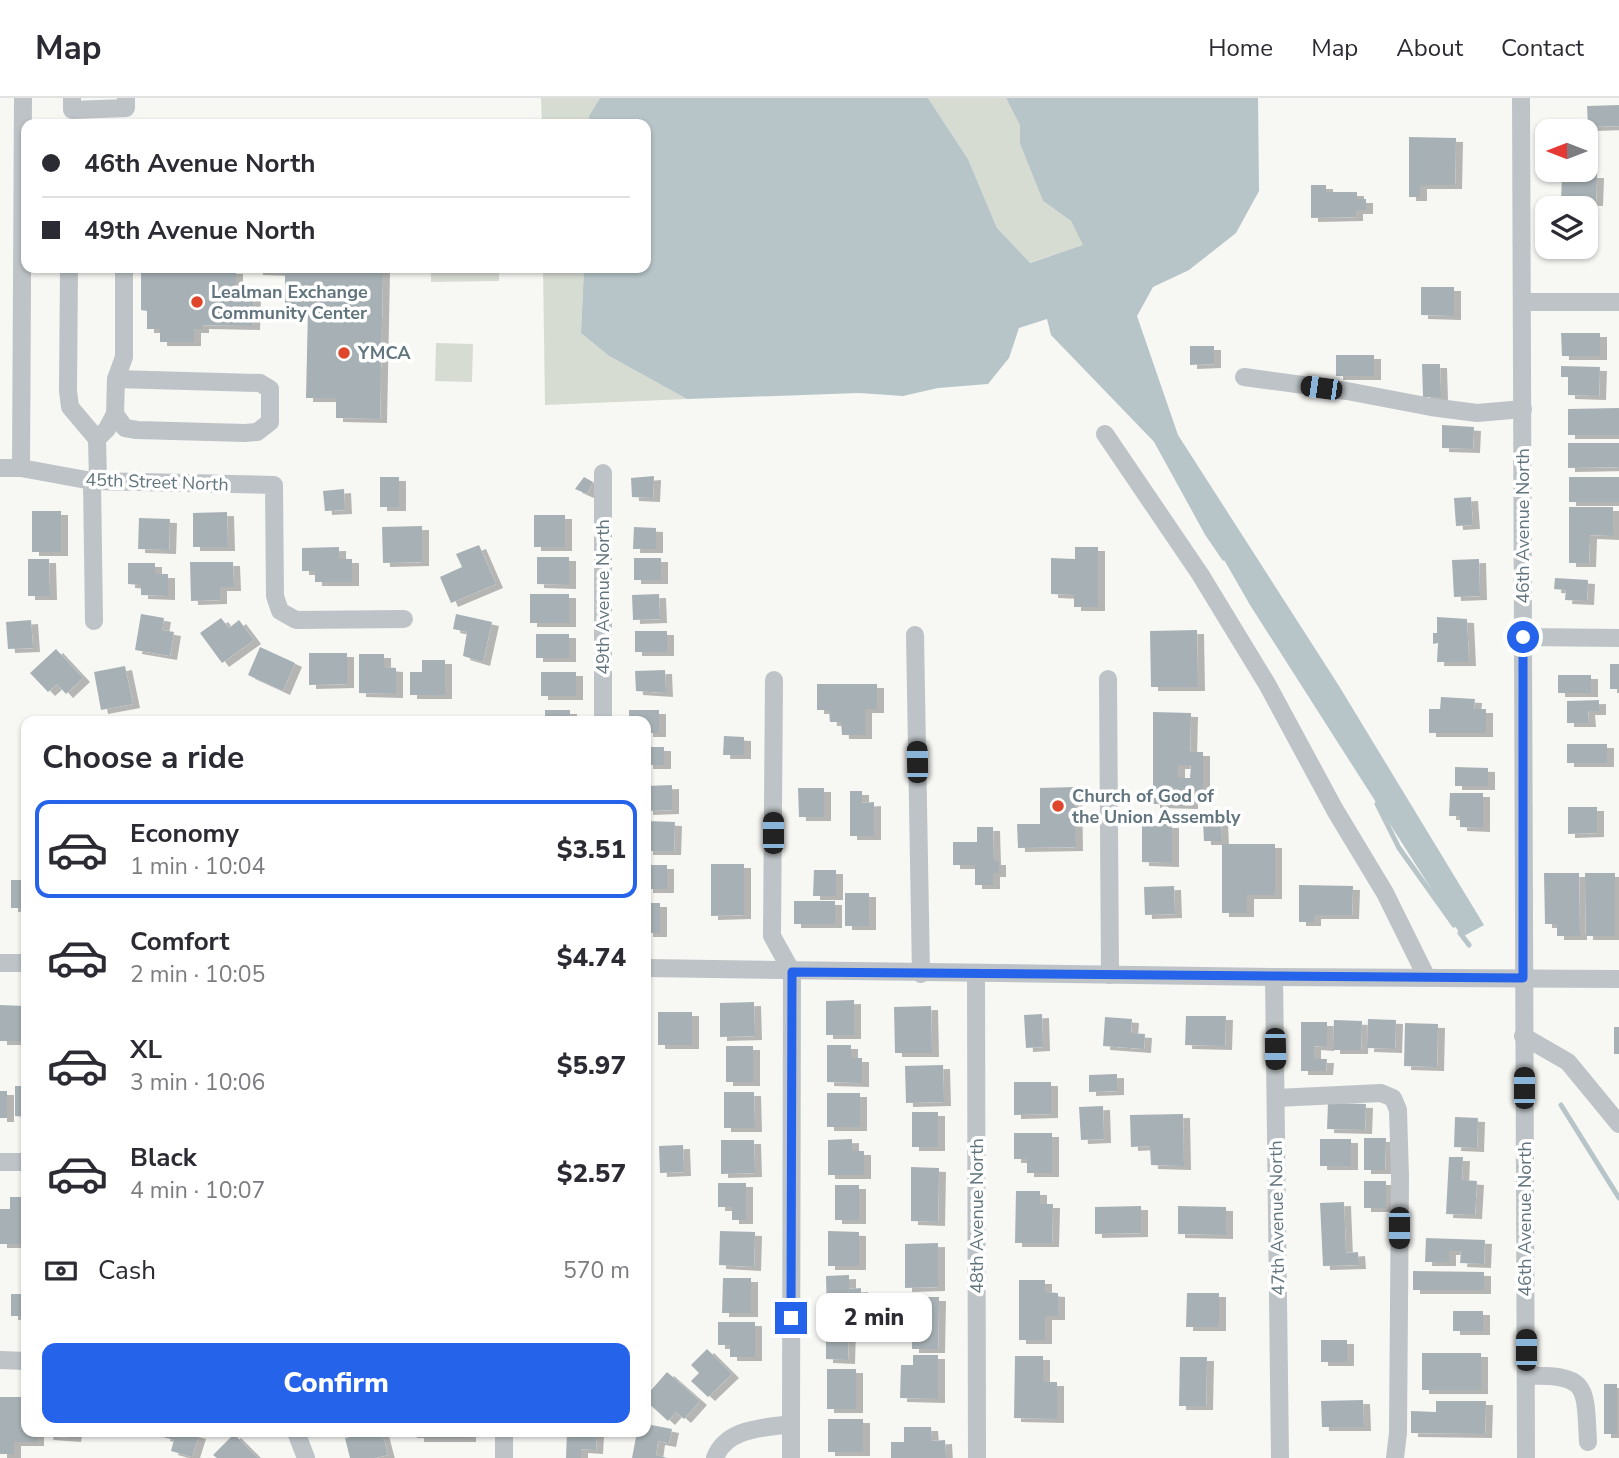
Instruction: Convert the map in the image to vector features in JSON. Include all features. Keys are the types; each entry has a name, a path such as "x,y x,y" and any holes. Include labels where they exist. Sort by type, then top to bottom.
{"street":[{"path":"23,98 23,119"},
{"path":"72,98 72,110 126,108 126,98"},
{"name":"46th Avenue North","path":"1521,98 1526,1458"},
{"path":"21,468 23,273"},
{"path":"69,273 70,407 97,439"},
{"path":"94,621 97,439 107,429 115,414 116,379 124,357 124,273"},
{"path":"1523,302 1619,302"},
{"path":"1244,377 1347,391 1431,408 1477,413 1523,409"},
{"path":"115,414 125,428 137,430 245,433 257,432 270,422 270,389 260,383 116,379"},
{"path":"1105,434 1200,574 1267,684 1335,810 1385,893 1427,978"},
{"name":"45th Street North","path":"0,468 21,468 95,481 274,485 275,596 280,611 296,620 404,618"},
{"name":"49th Avenue North","path":"603,473 603,716"},
{"path":"915,635 921,974"},
{"path":"1523,637 1619,638"},
{"path":"1108,679 1110,975"},
{"path":"774,680 772,936 792,972 791,1458"},
{"path":"0,963 21,963"},
{"path":"651,968 921,974 1619,979"},
{"name":"48th Avenue North","path":"976,974 977,1458"},
{"name":"47th Avenue North","path":"1275,977 1280,1458"},
{"path":"1523,1036 1569,1062 1619,1124"},
{"path":"1276,1098 1381,1093 1393,1098 1398,1110 1398,1433 1395,1458"},
{"path":"0,1162 21,1162"},
{"path":"0,1360 21,1360"},
{"path":"1526,1376 1563,1377 1574,1381 1583,1391 1587,1443"},
{"path":"715,1458 718,1449 741,1431 791,1424"},
{"path":"298,1437 306,1458"},
{"path":"504,1437 505,1458"}],"shaded area":[{"path":"541,98 600,98 589,119 542,119"},
{"path":"600,98 928,98 968,159 997,228 1030,263 1083,245 1071,221 1043,201 1020,144 1020,125 1006,98 1258,98 1259,191 1236,233 1189,270 1153,287 1137,316 1178,435 1339,686 1484,925 1462,937 1250,605 1160,448 1051,335 1047,319 1019,328 1009,358 988,384 938,388 903,396 859,393 687,399 609,356 581,333 584,273 651,273 651,119 589,119"},
{"path":"928,98 1006,98 1021,125 1020,144 1043,201 1071,221 1084,245 1029,263 997,228 968,159"},
{"path":"431,273 499,273 499,281 431,282"},
{"path":"543,273 584,273 581,333 609,356 687,399 545,405"},
{"path":"436,343 473,344 472,382 435,381"}],"building":[{"path":"1619,105 1619,126 1598,127 1598,119 1588,119 1587,106"},
{"path":"1409,137 1456,138 1455,185 1420,185 1420,197 1409,197"},
{"path":"1562,182 1597,182 1596,196 1561,196"},
{"path":"1311,185 1326,185 1326,192 1357,192 1357,199 1366,199 1366,210 1356,210 1356,217 1311,218"},
{"name":"Lealman Exchange Community Center","path":"141,273 236,273 236,294 254,294 253,326 202,325 202,329 194,329 194,342 160,342 160,329 147,329 147,311 141,310"},
{"name":"YMCA","path":"285,273 383,273 380,419 336,418 336,398 306,398 308,308 285,308"},
{"path":"1421,287 1454,287 1454,316 1421,315"},
{"path":"1561,333 1600,333 1600,356 1562,356"},
{"path":"1190,346 1214,346 1214,364 1190,365"},
{"path":"1336,355 1374,355 1374,376 1336,376"},
{"path":"1422,364 1440,364 1441,397 1423,397"},
{"path":"1561,366 1600,367 1599,396 1568,395 1568,377 1561,377"},
{"path":"1619,408 1619,435 1568,435 1568,409"},
{"path":"1442,425 1474,427 1473,449 1442,448"},
{"path":"1568,443 1619,443 1619,467 1568,468"},
{"path":"654,476 653,498 632,497 631,478"},
{"path":"380,477 399,477 399,507 380,507"},
{"path":"584,477 593,482 587,494 575,489"},
{"path":"1569,477 1619,477 1619,502 1569,502"},
{"path":"344,489 345,510 325,511 323,491"},
{"path":"1471,497 1473,525 1456,526 1454,498"},
{"path":"1569,507 1613,507 1613,536 1590,535 1589,563 1569,563"},
{"path":"32,511 61,511 61,552 32,552"},
{"path":"227,512 228,547 193,547 193,513"},
{"path":"534,515 565,515 565,547 534,547"},
{"path":"139,518 170,519 169,550 138,549"},
{"path":"422,526 422,562 383,563 382,527"},
{"path":"634,527 656,528 656,549 633,549"},
{"path":"479,545 496,584 451,603 440,577 462,567 456,554"},
{"path":"339,547 339,559 352,559 352,582 315,582 315,571 302,571 302,548"},
{"path":"1075,547 1098,547 1098,607 1074,607 1074,595 1051,594 1051,558 1075,559"},
{"path":"537,557 569,557 569,585 537,584"},
{"path":"634,558 661,558 661,580 634,580"},
{"path":"28,559 49,559 50,596 28,596"},
{"path":"1479,559 1480,596 1454,597 1452,560"},
{"path":"190,562 233,562 234,587 220,587 220,600 191,601"},
{"path":"128,563 155,563 155,574 168,574 168,596 141,595 141,585 128,584"},
{"path":"1555,578 1588,580 1587,601 1565,600 1566,590 1554,589"},
{"path":"530,594 569,594 569,623 530,623"},
{"path":"659,594 660,619 633,620 632,595"},
{"path":"141,614 164,618 162,630 174,632 170,656 135,650"},
{"path":"456,614 492,622 483,662 463,656 467,632 453,629"},
{"path":"1437,617 1467,619 1469,662 1437,662 1438,643 1433,644 1433,633 1437,633"},
{"path":"221,618 229,628 239,620 254,640 222,663 200,633"},
{"path":"31,620 33,648 8,649 6,622"},
{"path":"1197,630 1198,687 1151,687 1150,631"},
{"path":"635,631 667,631 667,652 635,652"},
{"path":"536,634 569,634 569,658 536,658"},
{"path":"260,647 295,663 283,691 248,675"},
{"path":"56,649 83,678 66,694 57,684 48,692 30,673"},
{"path":"309,653 347,653 347,684 309,685"},
{"path":"359,654 384,654 384,667 396,668 396,694 359,693"},
{"path":"422,660 445,660 445,695 410,695 410,672 422,672"},
{"path":"1610,664 1619,664 1619,689 1610,689"},
{"path":"125,666 133,704 101,710 94,672"},
{"path":"665,670 666,693 636,691 635,671"},
{"path":"541,672 576,672 576,696 541,696"},
{"path":"1558,675 1591,675 1591,693 1558,693"},
{"path":"817,684 877,684 877,709 865,709 865,735 842,735 841,722 830,722 829,710 817,710"},
{"path":"1441,697 1475,699 1474,709 1486,709 1486,733 1429,733 1429,709 1440,709"},
{"path":"1599,700 1599,711 1588,711 1589,723 1567,723 1567,701"},
{"path":"545,710 570,710 570,716 545,716"},
{"path":"629,710 659,710 659,733 651,733 651,716 629,716"},
{"path":"1153,712 1191,713 1190,752 1203,752 1203,791 1191,791 1191,805 1153,804","holes":["1178,765 1191,765 1190,778 1178,778"]},
{"path":"724,736 744,737 744,755 723,755"},
{"path":"1567,744 1607,744 1607,763 1567,763"},
{"path":"651,747 664,747 664,765 651,765"},
{"path":"1455,767 1488,768 1488,786 1455,786"},
{"path":"672,785 672,810 651,811 651,786"},
{"name":"Church of God of the Union Assembly","path":"1075,787 1076,847 1018,848 1017,824 1040,824 1040,788"},
{"path":"798,788 824,788 824,817 799,817"},
{"path":"850,791 862,791 862,803 874,802 874,836 850,836"},
{"path":"1450,793 1483,793 1483,828 1460,827 1460,816 1449,816"},
{"path":"1568,807 1597,807 1597,833 1568,834"},
{"path":"1221,820 1222,841 1204,841 1203,821"},
{"path":"651,821 675,822 674,851 651,851"},
{"path":"1142,824 1172,824 1172,863 1142,862"},
{"path":"977,827 993,827 994,861 999,861 999,873 993,873 993,885 975,885 975,865 953,865 953,842 977,842"},
{"path":"1222,844 1275,844 1275,895 1247,895 1247,913 1222,913"},
{"path":"711,864 744,864 744,915 711,916"},
{"path":"651,865 667,865 667,889 651,889"},
{"path":"814,870 836,870 836,896 813,896"},
{"path":"1544,873 1579,873 1580,936 1557,936 1557,924 1545,924"},
{"path":"1585,873 1615,873 1615,936 1586,936"},
{"path":"11,880 21,880 21,908 11,908"},
{"path":"1299,885 1353,886 1352,915 1314,915 1314,922 1299,922"},
{"path":"1174,886 1175,914 1145,915 1144,887"},
{"path":"845,893 869,893 869,926 845,926"},
{"path":"794,901 835,901 835,924 794,924"},
{"path":"651,903 660,903 660,933 651,933"},
{"path":"854,1000 854,1035 826,1035 826,1001"},
{"path":"754,1002 755,1036 720,1037 720,1003"},
{"path":"0,1005 21,1006 21,1041 0,1041"},
{"path":"931,1006 932,1053 895,1053 894,1007"},
{"path":"658,1012 692,1012 692,1045 658,1045"},
{"path":"1042,1014 1043,1047 1026,1048 1024,1015"},
{"path":"1186,1016 1226,1016 1225,1046 1185,1045"},
{"path":"1105,1017 1132,1019 1131,1033 1145,1034 1144,1049 1103,1046"},
{"path":"1368,1019 1396,1020 1395,1049 1367,1048"},
{"path":"1334,1020 1362,1021 1361,1050 1333,1050"},
{"path":"1301,1022 1327,1022 1327,1047 1314,1046 1314,1059 1327,1059 1326,1071 1301,1071"},
{"path":"1405,1023 1438,1024 1437,1067 1404,1066"},
{"path":"1614,1027 1619,1027 1619,1054 1614,1054"},
{"path":"827,1045 851,1045 851,1058 862,1058 862,1083 827,1082"},
{"path":"726,1046 753,1046 753,1082 726,1082"},
{"path":"943,1065 944,1102 906,1103 905,1066"},
{"path":"1117,1074 1117,1091 1089,1092 1089,1075"},
{"path":"1014,1082 1051,1082 1051,1114 1014,1115"},
{"path":"15,1086 21,1086 21,1117 15,1116"},
{"path":"0,1091 7,1091 7,1118 0,1118"},
{"path":"724,1092 754,1092 755,1128 724,1128"},
{"path":"827,1093 860,1093 860,1127 827,1127"},
{"path":"1328,1103 1366,1104 1365,1130 1327,1129"},
{"path":"1103,1106 1104,1139 1081,1140 1079,1107"},
{"path":"912,1112 938,1112 938,1147 912,1147"},
{"path":"1183,1114 1184,1166 1151,1165 1150,1146 1131,1147 1130,1115"},
{"path":"1455,1117 1478,1118 1477,1148 1454,1147"},
{"path":"1014,1133 1052,1133 1052,1173 1027,1173 1027,1159 1014,1159"},
{"path":"1364,1138 1386,1138 1385,1170 1364,1170"},
{"path":"852,1139 852,1151 864,1151 864,1175 828,1175 828,1140"},
{"path":"1320,1139 1351,1139 1351,1166 1320,1166"},
{"path":"721,1140 754,1140 755,1173 721,1174"},
{"path":"683,1145 684,1172 660,1173 659,1146"},
{"path":"1449,1157 1463,1157 1462,1180 1477,1181 1475,1215 1446,1214"},
{"path":"911,1167 939,1168 938,1222 911,1221"},
{"path":"1364,1181 1386,1181 1386,1208 1364,1208"},
{"path":"718,1183 746,1183 746,1220 732,1220 732,1207 718,1207"},
{"path":"835,1185 859,1185 859,1220 835,1220"},
{"path":"1016,1191 1040,1191 1040,1204 1053,1204 1052,1243 1015,1243"},
{"path":"10,1197 21,1197 21,1244 0,1244 0,1209 10,1209"},
{"path":"1344,1202 1346,1253 1358,1252 1359,1265 1323,1266 1320,1203"},
{"path":"1141,1206 1141,1233 1095,1234 1095,1207"},
{"path":"1178,1206 1226,1207 1226,1235 1178,1234"},
{"path":"720,1231 755,1232 754,1267 719,1265"},
{"path":"828,1231 859,1232 859,1266 828,1266"},
{"path":"1426,1238 1485,1240 1484,1264 1460,1263 1461,1251 1449,1251 1449,1262 1425,1262"},
{"path":"938,1243 938,1287 905,1288 905,1244"},
{"path":"1413,1271 1484,1272 1484,1290 1413,1290"},
{"path":"849,1275 849,1289 861,1288 861,1315 827,1316 826,1276"},
{"path":"723,1278 751,1278 751,1313 722,1313"},
{"path":"1019,1280 1045,1280 1045,1292 1058,1293 1058,1316 1045,1316 1045,1340 1019,1340"},
{"path":"1187,1293 1219,1293 1219,1327 1186,1327"},
{"path":"11,1294 21,1294 21,1316 11,1316"},
{"path":"899,1297 939,1297 938,1349 912,1349 912,1323 899,1323"},
{"path":"1453,1311 1483,1311 1483,1331 1453,1331"},
{"path":"718,1322 755,1322 755,1357 730,1357 730,1345 718,1345"},
{"path":"826,1326 849,1327 848,1360 826,1359"},
{"path":"1321,1340 1347,1340 1347,1362 1321,1362"},
{"path":"707,1349 732,1374 708,1397 691,1381 699,1373 691,1365"},
{"path":"1422,1353 1481,1353 1481,1390 1422,1390"},
{"path":"913,1355 938,1355 938,1399 900,1398 901,1365 913,1365"},
{"path":"1015,1356 1043,1356 1043,1382 1057,1382 1057,1419 1014,1418"},
{"path":"1180,1357 1207,1357 1206,1406 1179,1406"},
{"path":"827,1369 856,1369 856,1409 827,1409"},
{"path":"667,1372 700,1401 684,1419 676,1412 668,1421 651,1406 651,1390"},
{"path":"1604,1384 1617,1384 1617,1434 1604,1434"},
{"path":"0,1397 21,1397 21,1437 37,1437 37,1442 14,1442 14,1454 0,1454"},
{"path":"1363,1400 1364,1427 1322,1427 1321,1401"},
{"path":"1436,1401 1486,1401 1485,1434 1411,1433 1411,1411 1436,1412"},
{"path":"828,1419 863,1419 863,1452 828,1452"},
{"path":"651,1425 672,1429 669,1443 658,1441 656,1455 667,1458 632,1458 636,1437 651,1437"},
{"path":"904,1427 931,1427 932,1441 945,1440 946,1458 891,1458 891,1442 904,1442"},
{"path":"163,1437 198,1437 192,1457 171,1451 174,1440"},
{"path":"231,1437 237,1437 258,1458 217,1458 213,1455"},
{"path":"383,1437 388,1455 350,1458 345,1438"},
{"path":"417,1437 469,1437 469,1438"},
{"path":"567,1437 597,1437 596,1450 581,1449 581,1458 566,1458"}],"waterway":[{"path":"1157,442 1207,533 1224,558"},
{"path":"1377,804 1399,848 1454,925"},
{"path":"1460,933 1469,945"},
{"path":"1561,1105 1619,1198"}],"place":[{"name":"Lealman Exchange Community Center","path":"197,302"},
{"name":"YMCA","path":"344,353"},
{"name":"Church of God of the Union Assembly","path":"1058,806"}],"route":[{"path":"791,1318 792,972 1523,978 1523,637"}]}
